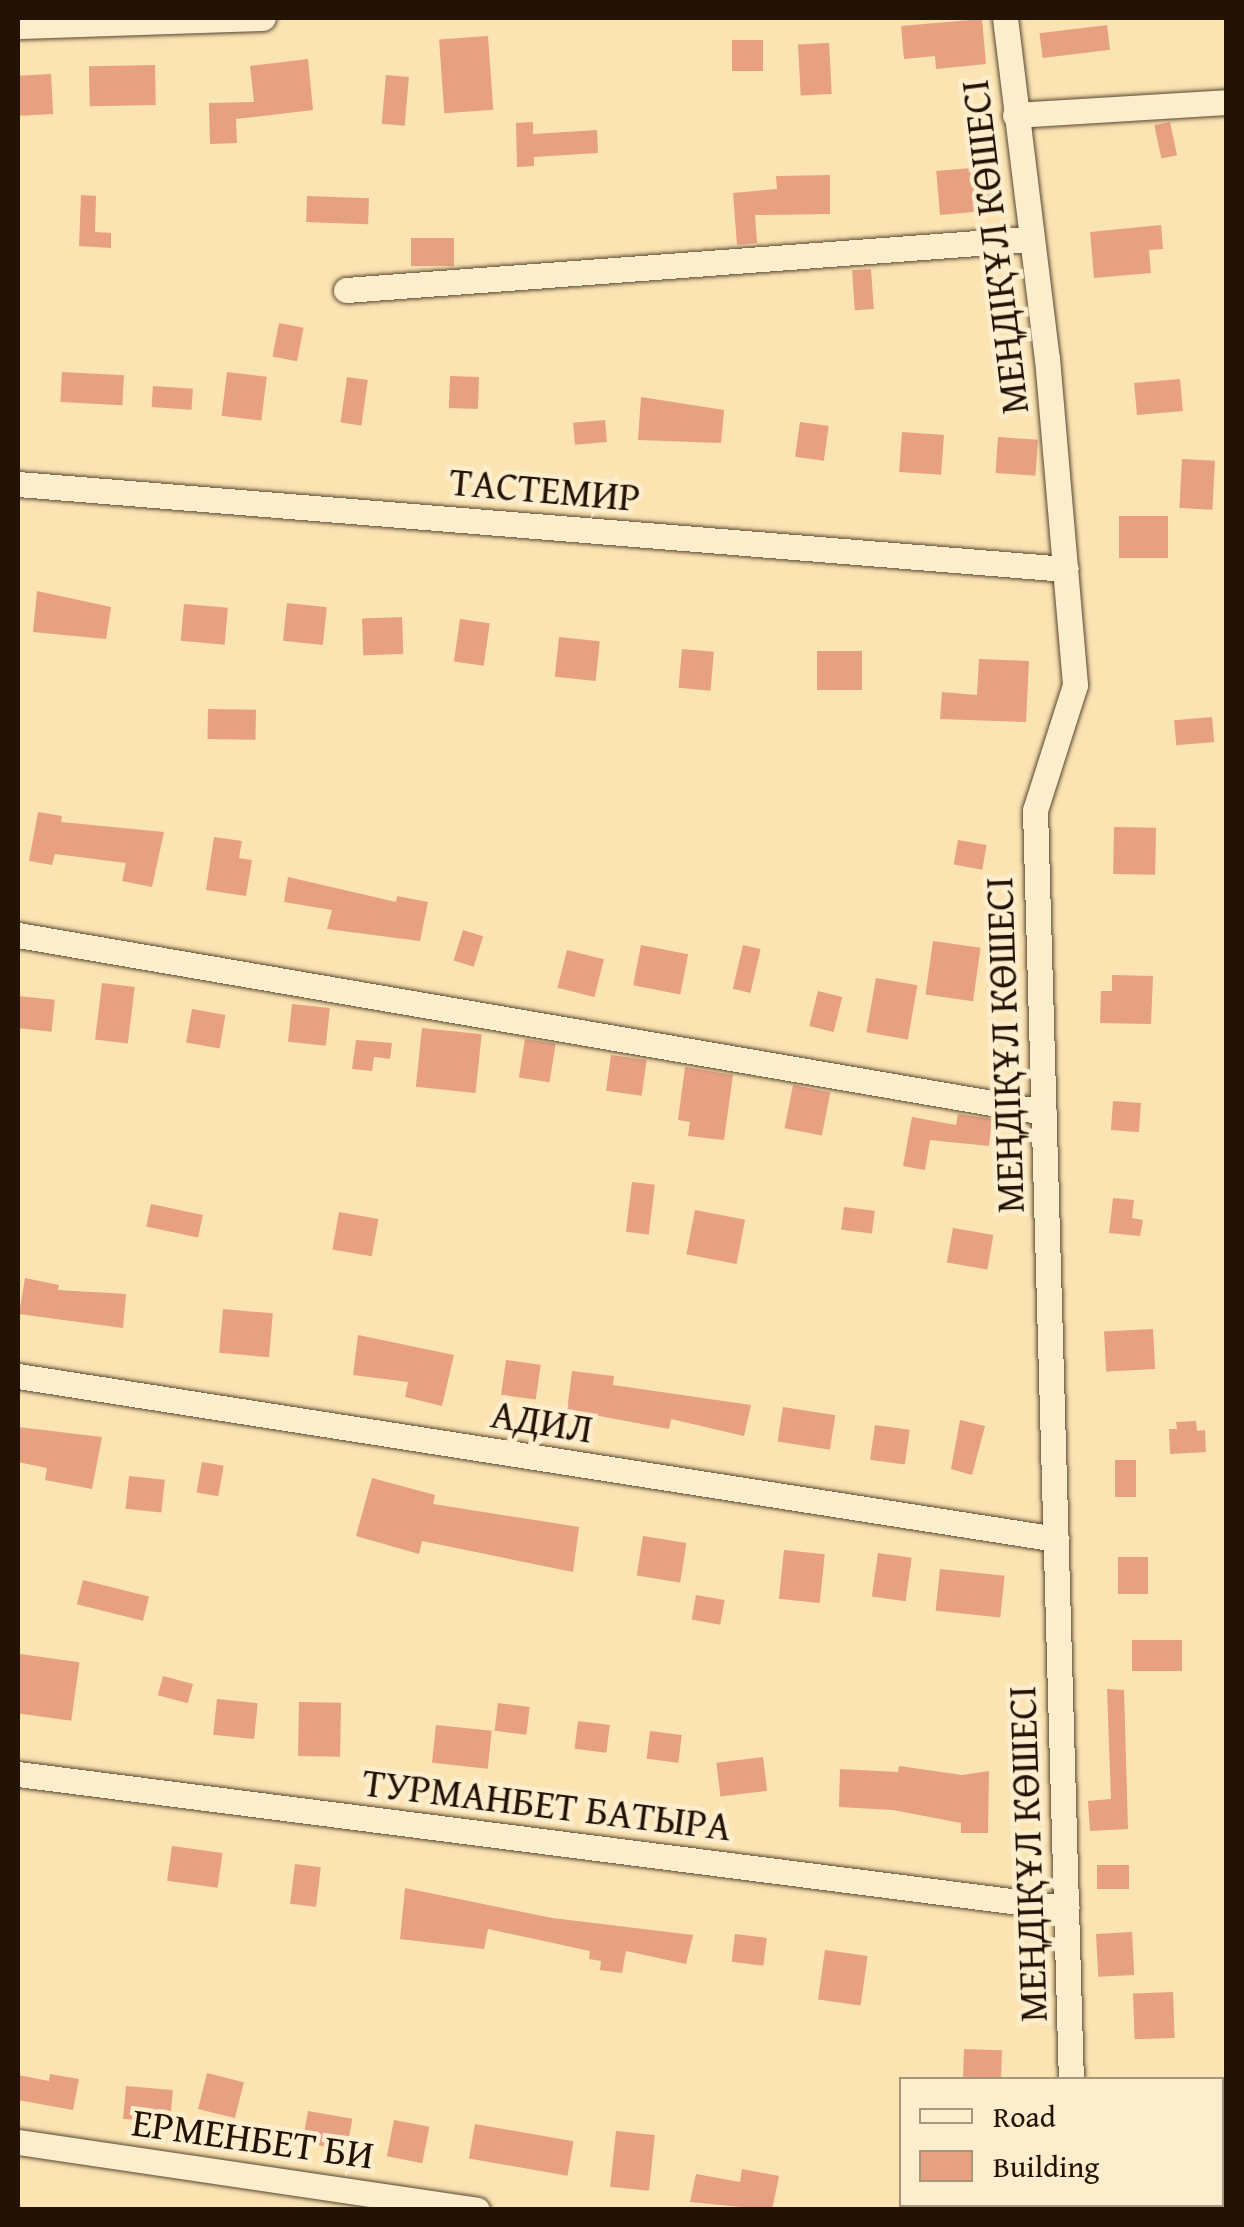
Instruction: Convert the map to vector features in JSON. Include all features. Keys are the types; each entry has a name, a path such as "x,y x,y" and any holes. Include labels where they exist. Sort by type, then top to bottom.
{"street":[{"path":"18,26 263,18"},
{"name":"МЕҢДІҚҰЛ КӨШЕСІ","path":"1005,18 1076,685 1035,810 1071,2077"},
{"path":"1015,114 1226,102"},
{"path":"346,290 1030,239"},
{"name":"ТАСТЕМИР","path":"18,484 1066,569"},
{"path":"18,936 1044,1112"},
{"name":"АДИЛ","path":"18,1376 1056,1539"},
{"name":"ТУРМАНБЕТ БАТЫРА","path":"18,1774 1066,1908"},
{"name":"ЕРМЕНБЕТ БИ","path":"18,2142 477,2210"}],"building":[{"path":"982,19 986,64 936,69 935,56 904,59 901,26"},
{"path":"1107,25 1110,50 1043,58 1040,33"},
{"path":"488,36 493,110 444,113 439,39"},
{"path":"732,40 763,40 763,71 732,71"},
{"path":"829,43 832,94 801,96 798,45"},
{"path":"308,59 313,110 236,119 237,143 210,144 209,103 254,102 250,66"},
{"path":"155,65 156,105 90,106 89,66"},
{"path":"51,74 53,114 20,116 18,76"},
{"path":"386,75 409,77 405,126 382,124"},
{"path":"533,122 533,134 597,130 598,153 534,157 534,166 517,167 516,123"},
{"path":"1170,122 1177,155 1161,159 1154,125"},
{"path":"994,166 998,210 940,215 936,171"},
{"path":"830,175 830,214 755,215 757,243 737,245 733,193 777,189 776,176"},
{"path":"81,195 96,196 95,232 111,233 111,248 79,246"},
{"path":"307,196 369,198 368,224 306,222"},
{"path":"1161,225 1163,249 1149,250 1151,273 1094,278 1090,232"},
{"path":"411,238 454,238 454,266 411,266"},
{"path":"871,269 874,309 855,310 852,270"},
{"path":"279,323 304,328 297,361 273,356"},
{"path":"62,372 124,375 122,405 60,402"},
{"path":"227,372 267,377 261,421 222,416"},
{"path":"450,376 479,377 478,409 449,408"},
{"path":"347,377 368,380 361,425 341,423"},
{"path":"1180,379 1183,411 1137,415 1134,383"},
{"path":"153,386 193,389 191,410 152,407"},
{"path":"641,397 724,410 721,443 638,440"},
{"path":"605,420 607,442 575,445 573,423"},
{"path":"800,422 829,426 824,461 795,457"},
{"path":"902,432 944,435 941,475 899,472"},
{"path":"998,437 1038,440 1035,476 995,473"},
{"path":"1182,459 1215,461 1212,510 1179,508"},
{"path":"1119,516 1168,516 1168,558 1119,558"},
{"path":"37,591 111,607 106,639 33,632"},
{"path":"287,603 327,607 323,645 283,641"},
{"path":"184,604 228,608 225,645 181,641"},
{"path":"402,617 403,654 363,655 362,618"},
{"path":"460,619 490,623 484,666 454,662"},
{"path":"559,637 600,641 596,681 555,677"},
{"path":"682,649 714,652 710,691 679,688"},
{"path":"817,651 862,651 862,690 817,690"},
{"path":"979,659 1029,661 1026,722 940,719 942,692 977,695"},
{"path":"208,709 256,710 255,740 207,739"},
{"path":"1212,717 1214,742 1176,745 1174,720"},
{"path":"38,812 62,816 61,822 164,832 152,887 122,881 126,863 55,854 52,865 29,861"},
{"path":"1114,827 1156,828 1155,875 1113,874"},
{"path":"214,837 242,841 239,858 252,860 246,896 206,890"},
{"path":"958,840 987,845 982,870 954,865"},
{"path":"288,877 396,902 397,896 428,902 420,941 327,929 332,910 284,902"},
{"path":"463,930 483,936 474,967 454,961"},
{"path":"933,941 981,948 973,1001 925,994"},
{"path":"641,945 688,954 680,994 633,985"},
{"path":"743,945 761,949 750,993 733,989"},
{"path":"567,950 604,959 594,997 558,988"},
{"path":"1112,975 1153,976 1151,1024 1100,1023 1101,991 1112,991"},
{"path":"876,978 917,985 908,1039 866,1032"},
{"path":"102,983 135,987 128,1044 95,1040"},
{"path":"818,991 842,997 834,1032 809,1026"},
{"path":"18,996 55,1000 51,1032 18,1028"},
{"path":"292,1004 330,1008 326,1046 288,1042"},
{"path":"192,1009 225,1015 220,1048 186,1042"},
{"path":"422,1028 482,1034 476,1093 416,1087"},
{"path":"525,1039 556,1044 550,1082 519,1078"},
{"path":"356,1040 392,1043 390,1059 374,1057 372,1071 352,1069"},
{"path":"611,1055 647,1060 642,1096 606,1091"},
{"path":"685,1067 733,1075 724,1140 688,1136 690,1122 678,1120"},
{"path":"793,1085 830,1092 822,1135 785,1128"},
{"path":"1113,1101 1141,1103 1139,1132 1111,1130"},
{"path":"958,1114 992,1119 989,1146 930,1140 925,1170 903,1166 912,1117 956,1125"},
{"path":"632,1182 655,1185 649,1234 626,1232"},
{"path":"1113,1198 1134,1200 1132,1218 1143,1220 1140,1236 1109,1233"},
{"path":"151,1204 203,1215 198,1238 146,1226"},
{"path":"844,1207 875,1211 872,1234 841,1230"},
{"path":"695,1210 745,1220 736,1264 686,1254"},
{"path":"339,1212 378,1219 372,1256 332,1249"},
{"path":"953,1228 993,1235 987,1270 947,1262"},
{"path":"25,1278 59,1285 58,1290 126,1294 123,1328 19,1314"},
{"path":"223,1309 273,1313 269,1357 219,1353"},
{"path":"1153,1329 1155,1369 1106,1372 1104,1332"},
{"path":"358,1335 454,1355 442,1406 405,1397 408,1382 353,1375"},
{"path":"506,1360 541,1365 536,1400 501,1395"},
{"path":"572,1371 614,1376 613,1385 751,1405 744,1436 671,1419 669,1429 567,1410"},
{"path":"783,1407 835,1415 830,1450 778,1442"},
{"path":"960,1420 985,1426 972,1475 951,1469"},
{"path":"1196,1421 1197,1431 1205,1430 1206,1452 1170,1454 1169,1429 1177,1429 1176,1422"},
{"path":"875,1425 910,1430 905,1465 870,1460"},
{"path":"18,1427 102,1437 92,1489 45,1480 47,1468 18,1462"},
{"path":"1115,1460 1136,1460 1136,1497 1115,1497"},
{"path":"202,1462 224,1466 218,1496 197,1493"},
{"path":"129,1476 165,1480 161,1513 126,1509"},
{"path":"372,1478 435,1495 433,1504 579,1527 573,1572 422,1541 419,1554 356,1536"},
{"path":"643,1536 686,1543 680,1582 637,1576"},
{"path":"784,1550 825,1554 820,1603 779,1599"},
{"path":"878,1553 912,1558 906,1601 872,1597"},
{"path":"1118,1557 1148,1557 1148,1594 1118,1594"},
{"path":"940,1569 1005,1576 1000,1618 936,1611"},
{"path":"83,1580 149,1596 143,1621 77,1604"},
{"path":"696,1595 725,1600 720,1625 692,1620"},
{"path":"1132,1640 1182,1640 1182,1671 1132,1671"},
{"path":"20,1654 79,1662 71,1721 18,1713"},
{"path":"163,1676 193,1684 188,1703 158,1695"},
{"path":"1107,1689 1124,1690 1128,1829 1090,1831 1088,1801 1111,1799"},
{"path":"217,1699 258,1703 254,1739 213,1735"},
{"path":"299,1702 341,1703 340,1757 298,1756"},
{"path":"498,1703 530,1707 526,1735 495,1731"},
{"path":"578,1721 610,1725 606,1753 575,1749"},
{"path":"436,1725 492,1731 488,1769 432,1763"},
{"path":"650,1731 682,1735 678,1763 647,1759"},
{"path":"763,1757 767,1791 720,1796 716,1763"},
{"path":"899,1766 962,1775 989,1771 988,1833 961,1833 961,1823 893,1810 839,1807 840,1769 898,1772"},
{"path":"172,1846 223,1853 218,1888 167,1881"},
{"path":"295,1864 321,1867 316,1907 290,1904"},
{"path":"1097,1865 1129,1865 1129,1889 1097,1889"},
{"path":"405,1888 552,1918 693,1935 686,1964 626,1951 622,1973 600,1970 601,1961 589,1959 590,1951 488,1929 484,1949 400,1939"},
{"path":"1132,1932 1134,1975 1098,1977 1096,1934"},
{"path":"735,1934 767,1938 763,1966 732,1962"},
{"path":"825,1950 868,1956 861,2005 818,2000"},
{"path":"1173,1992 1175,2038 1135,2039 1133,1993"},
{"path":"964,2049 1002,2050 1001,2077 963,2077"},
{"path":"207,2073 244,2082 235,2118 198,2109"},
{"path":"50,2074 79,2079 73,2110 18,2100 18,2075 49,2081"},
{"path":"126,2086 173,2090 170,2123 123,2119"},
{"path":"308,2111 352,2119 347,2150 302,2143"},
{"path":"394,2120 429,2127 422,2163 387,2156"},
{"path":"475,2124 573,2141 567,2176 469,2158"},
{"path":"616,2131 655,2135 649,2191 610,2187"},
{"path":"742,2169 779,2176 772,2210 690,2202 696,2174 740,2182"}]}
